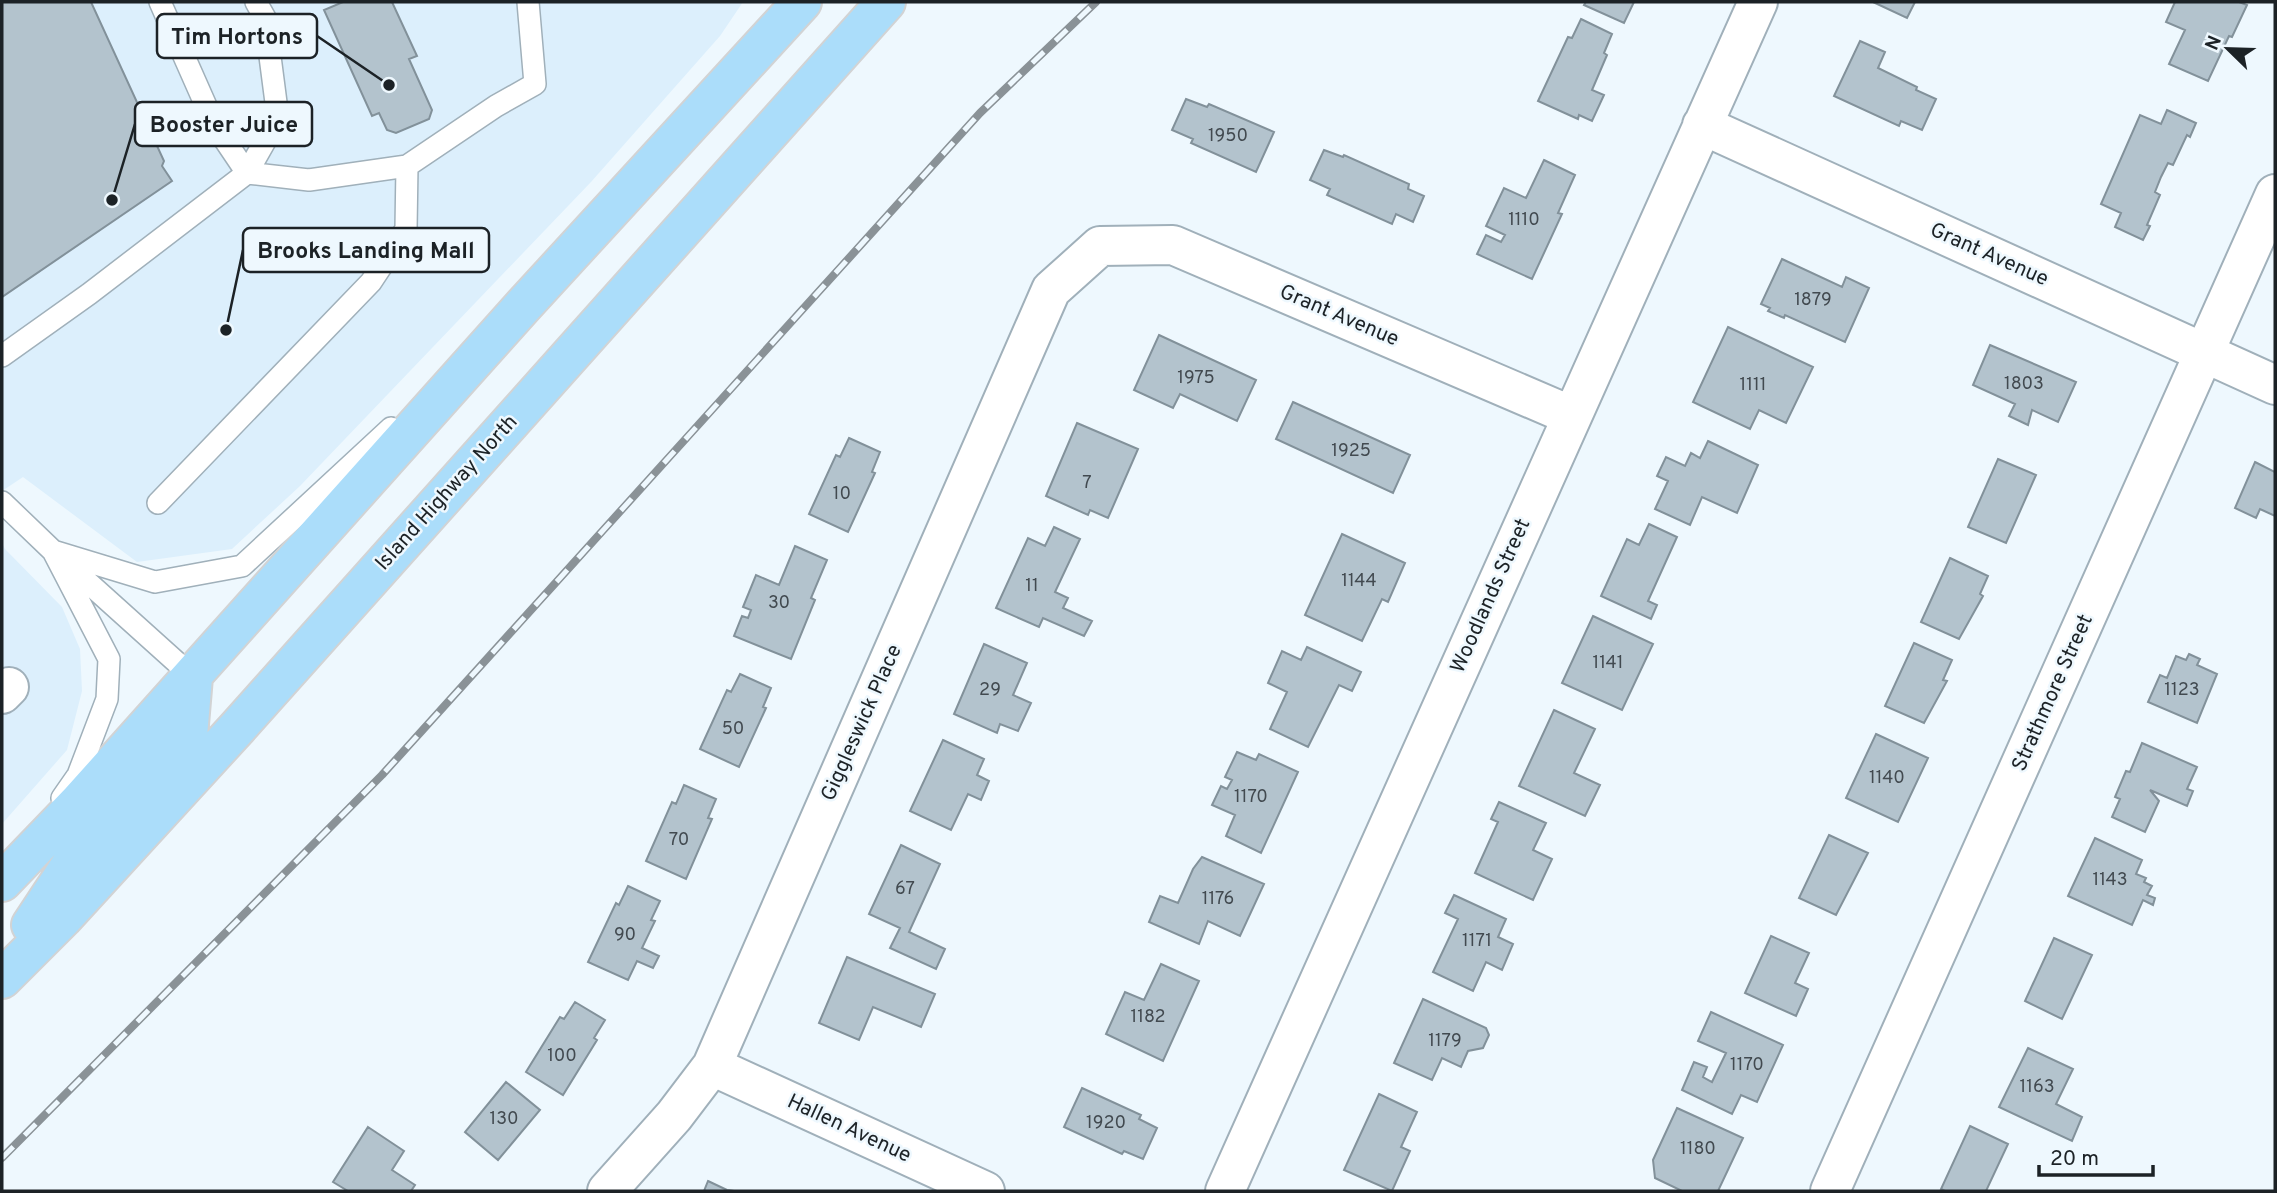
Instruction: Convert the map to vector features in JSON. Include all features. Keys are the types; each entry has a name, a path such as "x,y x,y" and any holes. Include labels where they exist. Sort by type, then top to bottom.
{"main road":[{"path":"4,880 193,677 782,16 802,2"},
{"name":"Island Highway North","path":"2,979 72,908 238,727 886,2"},
{"path":"2,971 72,863 188,736 193,677"}],"street":[{"name":"Woodlands Street","path":"1225,1191 1758,2"},
{"name":"Grant Avenue","path":"1702,125 2275,385"},
{"name":"Strathmore Street","path":"1830,1191 2275,194"},
{"name":"Grant Avenue","path":"1101,246 1173,245 1572,416"},
{"name":"Giggleswick Place","path":"607,1191 674,1116 712,1066 1051,290 1101,246"},
{"name":"Hallen Avenue","path":"712,1066 985,1191"}],"lane":[{"path":"160,2 214,124 247,173 309,180 407,166 496,106 535,84 528,2"},
{"path":"2,356 89,294 247,173 278,118 265,18 257,2"},
{"path":"158,503 371,282 406,229 407,166"},
{"path":"53,551 155,582 242,566 523,306"},
{"path":"2,502 193,677"},
{"path":"4,880 78,775 107,699 109,659 53,551"}],"shaded area":[{"path":"2,2 743,2 720,36 591,182 300,486 232,549 137,562 23,477 2,491"},
{"path":"2,543 62,607 80,649 82,691 67,750 2,824"}],"building":[{"path":"2,2 91,2 164,161 162,166 172,181 2,297"},
{"path":"343,2 392,2 417,56 409,59 432,110 429,119 396,133 387,130 379,113 372,116 324,10"},
{"path":"1586,2 1634,2 1624,23 1584,5"},
{"path":"1873,2 1915,2 1907,18"},
{"path":"2175,2 2239,2 2247,5 2208,81 2169,64 2185,30 2166,22"},
{"path":"1581,19 1612,34 1604,53 1607,55 1592,90 1604,95 1592,121 1579,115 1578,119 1538,101 1568,37 1572,38"},
{"path":"1860,41 1885,52 1878,68 1936,99 1922,130 1901,121 1899,126 1834,96"},
{"path":"1186,99 1207,107 1209,104 1274,132 1256,172 1191,143 1193,139 1172,130"},
{"path":"2167,110 2196,123 2190,137 2187,135 2173,165 2168,163 2161,177 2155,192 2160,195 2143,240 2115,227 2121,213 2101,204 2140,115 2161,124"},
{"path":"1324,150 1343,157 1344,155 1409,184 1408,189 1424,196 1413,222 1396,214 1392,224 1327,195 1330,189 1310,180"},
{"path":"1544,160 1575,175 1558,213 1562,214 1532,279 1477,254 1486,235 1501,242 1505,235 1486,226 1504,188 1526,198"},
{"path":"1782,259 1842,287 1846,277 1869,288 1845,342 1785,315 1784,318 1768,311 1770,308 1761,304"},
{"path":"1728,327 1813,367 1786,423 1759,410 1750,429 1693,402"},
{"path":"1159,335 1256,380 1237,421 1180,394 1173,408 1134,390"},
{"path":"1990,345 2076,382 2058,422 2032,410 2028,425 2009,416 2015,404 1973,385"},
{"path":"1293,402 1410,455 1393,493 1276,439"},
{"path":"1077,423 1138,449 1108,518 1090,510 1088,515 1046,496"},
{"path":"849,438 880,452 872,472 875,473 848,532 809,514 836,455 840,457"},
{"path":"1708,441 1758,465 1737,513 1702,497 1690,525 1655,509 1668,481 1657,476 1666,457 1685,466 1691,453 1700,458"},
{"path":"1998,459 2036,475 2006,543 1968,527"},
{"path":"2255,462 2275,472 2275,516 2260,509 2256,518 2235,508"},
{"path":"1649,524 1677,537 1648,601 1657,605 1651,619 1601,596 1627,539 1639,545"},
{"path":"1054,527 1080,539 1055,592 1068,598 1063,608 1092,621 1084,636 1043,618 1039,627 996,608 1028,538 1045,546"},
{"path":"1342,534 1405,563 1388,602 1382,599 1362,641 1305,615"},
{"path":"795,546 827,560 811,598 815,600 791,659 734,636 742,616 748,618 751,610 743,607 756,575 779,585"},
{"path":"1950,558 1988,576 1980,594 1983,596 1959,639 1921,622"},
{"path":"1593,616 1653,644 1622,710 1562,683"},
{"path":"1914,643 1952,660 1943,680 1947,681 1924,723 1885,706"},
{"path":"984,644 1027,663 1013,695 1031,703 1018,731 1000,724 997,733 954,714"},
{"path":"1307,647 1361,672 1352,691 1339,685 1308,747 1270,729 1287,692 1268,683 1282,651 1301,660"},
{"path":"2189,654 2200,659 2197,665 2217,674 2197,723 2148,702 2160,675 2167,678 2176,656 2186,660"},
{"path":"740,674 771,688 763,707 766,708 739,767 700,749 727,690 731,692"},
{"path":"1554,710 1595,729 1574,773 1600,785 1585,816 1519,786"},
{"path":"1876,734 1928,758 1898,822 1846,798"},
{"path":"943,740 984,759 977,775 989,781 981,800 968,794 951,830 910,811"},
{"path":"2142,743 2197,767 2187,789 2193,791 2187,806 2150,790 2159,801 2145,832 2112,817 2120,799 2115,797 2126,771 2130,772"},
{"path":"1237,752 1256,760 1259,754 1298,772 1261,853 1226,836 1235,815 1212,805 1221,786 1227,789 1232,780 1225,777"},
{"path":"684,785 716,799 708,818 712,819 686,879 646,861 672,802 676,804"},
{"path":"1499,802 1546,823 1533,850 1552,859 1533,900 1475,873 1498,822 1491,819"},
{"path":"1829,835 1868,853 1836,915 1799,898"},
{"path":"2095,838 2142,860 2136,874 2146,878 2144,882 2152,886 2147,895 2155,898 2153,905 2143,900 2132,925 2068,896"},
{"path":"901,845 940,864 909,932 945,949 936,969 890,948 900,928 869,914"},
{"path":"1202,857 1264,884 1240,936 1208,921 1199,944 1149,922 1160,896 1178,903 1193,869"},
{"path":"628,886 660,901 651,920 655,921 642,948 659,956 653,968 637,961 628,980 588,962 616,903 619,905"},
{"path":"1454,895 1506,919 1498,937 1513,944 1502,970 1486,962 1473,991 1433,972 1458,919 1445,913"},
{"path":"1771,936 1809,953 1795,983 1808,989 1796,1016 1745,993"},
{"path":"2054,938 2092,955 2062,1019 2025,1001"},
{"path":"847,957 935,994 921,1027 873,1007 859,1040 819,1023"},
{"path":"1161,964 1199,981 1163,1061 1106,1034 1125,992 1144,1000"},
{"path":"1423,999 1486,1028 1489,1035 1483,1048 1468,1051 1461,1067 1442,1058 1432,1080 1394,1063"},
{"path":"575,1002 605,1020 594,1038 597,1040 563,1095 526,1072 560,1017 564,1019"},
{"path":"1711,1012 1783,1045 1757,1102 1741,1095 1732,1114 1682,1090 1694,1062 1707,1067 1703,1077 1712,1082 1726,1053 1698,1041"},
{"path":"2028,1048 2073,1069 2056,1104 2082,1117 2072,1141 1999,1107"},
{"path":"506,1082 540,1110 498,1160 465,1132"},
{"path":"1082,1088 1141,1115 1139,1119 1157,1128 1143,1159 1124,1151 1122,1154 1064,1127"},
{"path":"1379,1094 1417,1112 1401,1147 1410,1151 1392,1191 1344,1170"},
{"path":"1677,1108 1743,1138 1718,1191 1682,1191 1655,1178 1653,1160"},
{"path":"1970,1126 2008,1144 1986,1191 1945,1191 1941,1189"},
{"path":"368,1127 404,1151 392,1170 415,1185 411,1191 348,1191 333,1182"},
{"path":"708,1181 727,1190 734,1191 704,1191"}],"railway":[{"path":"2,1158 382,775 980,113 1096,2"}],"place":[{"name":"Tim Hortons","path":"389,85"},
{"name":"Booster Juice","path":"112,200"},
{"name":"Brooks Landing Mall","path":"226,330"}]}
